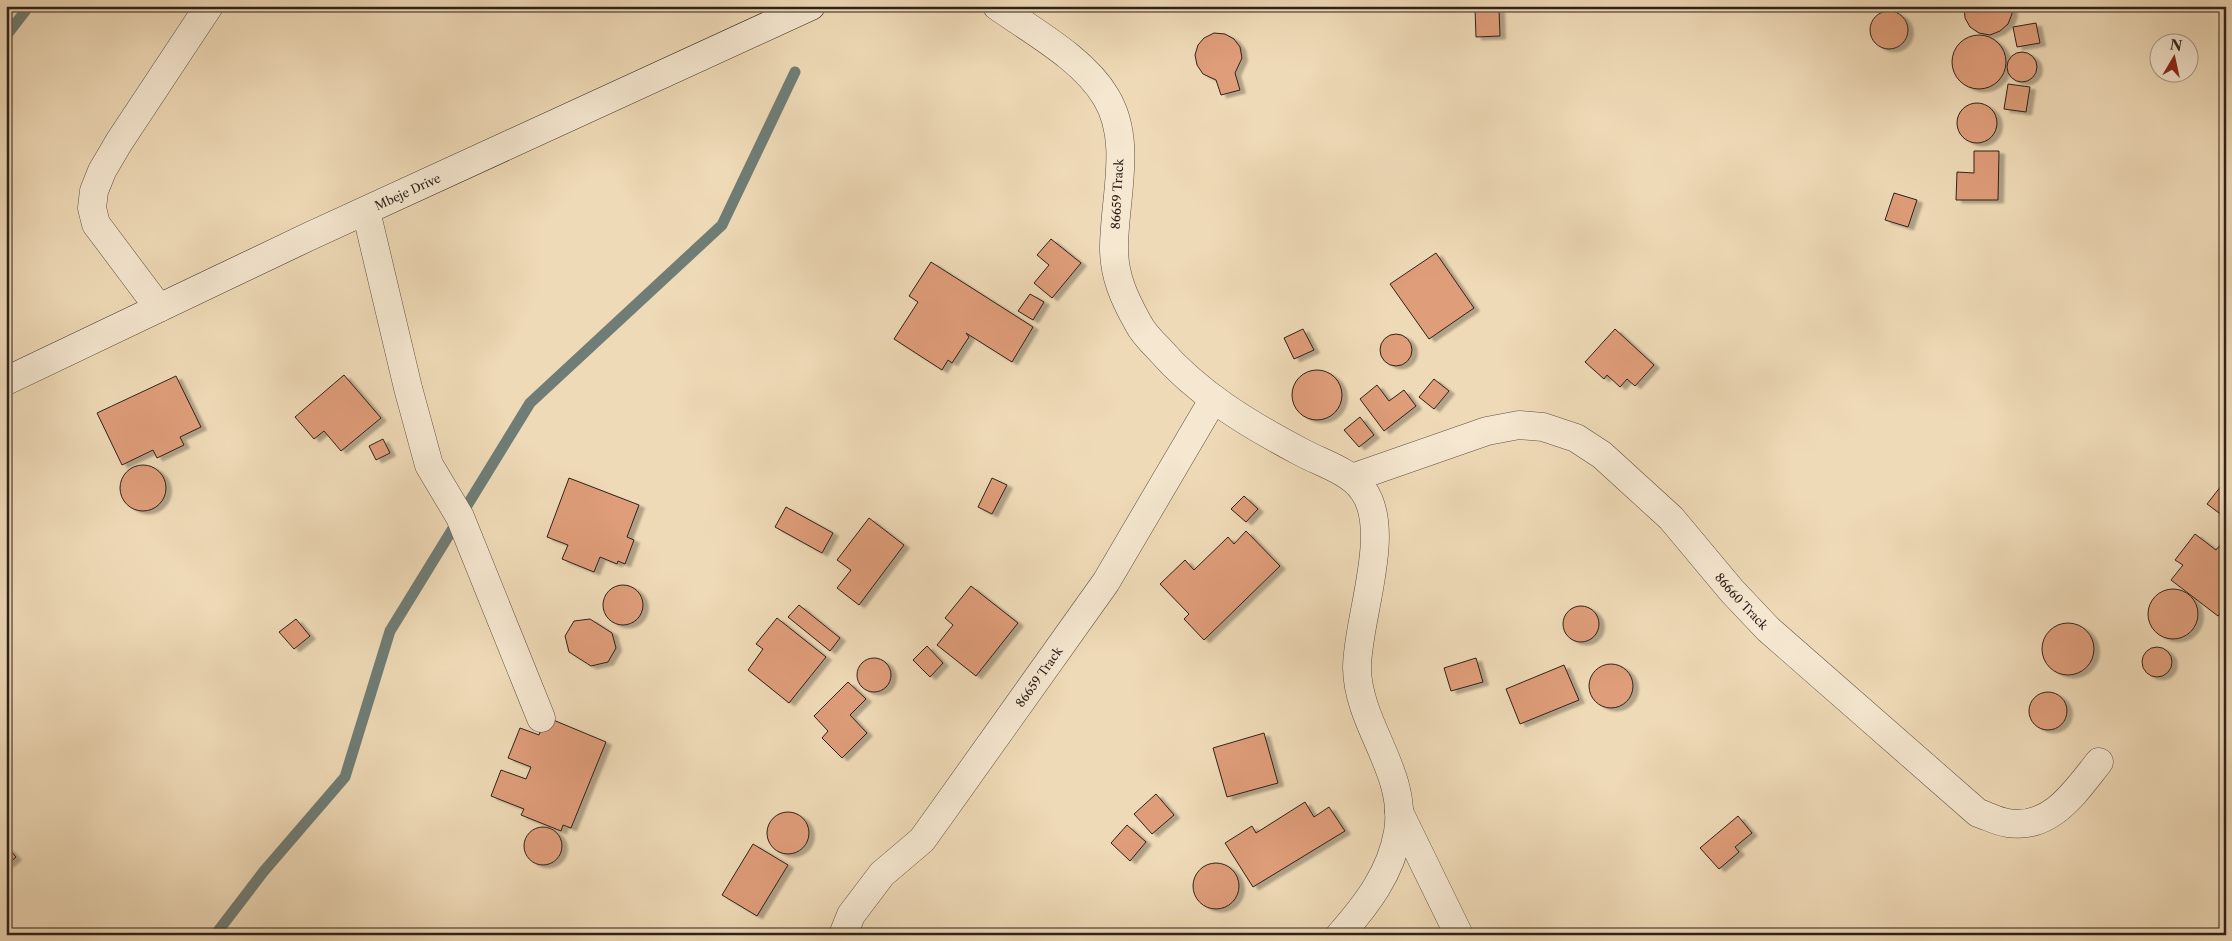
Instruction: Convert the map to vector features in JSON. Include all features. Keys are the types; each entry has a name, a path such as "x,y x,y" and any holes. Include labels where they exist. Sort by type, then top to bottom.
{"street":[{"path":"159,308 96,224 92,208 94,190 119,142 209,6"},
{"name":"Mbeje Drive","path":"6,381 366,211 811,6"},
{"name":"86659 Track","path":"997,6 1052,44 1087,72 1106,96 1117,121 1120,168 1114,249 1121,292 1141,329 1172,364 1213,400 1279,441 1352,478 1364,491 1374,514 1376,538 1360,632 1357,670 1365,711 1389,762 1399,812 1398,832 1386,872 1370,900 1340,935"},
{"path":"366,211 408,388 429,465 460,517 541,718"},
{"name":"86659 Track","path":"843,935 851,915 882,874 926,834 1106,582 1213,400"},
{"name":"86660 Track","path":"1352,478 1487,431 1519,425 1543,427 1576,438 1602,455 1671,518 1732,591 1768,629 1978,813 2013,824 2026,824 2047,817 2065,803 2099,762"},
{"path":"1399,812 1459,935"}],"building":[{"path":"1964,6 2011,6 2012,14 2008,24 2000,31 1990,35 1979,33 1970,27 1965,18"},
{"path":"1475,9 1499,9 1500,36 1476,37"},
{"path":"1889,11 1903,16 1908,30 1903,44 1889,49 1875,44 1870,30 1875,16"},
{"path":"2036,23 2040,43 2017,47 2013,27"},
{"path":"1214,33 1225,34 1234,39 1240,47 1242,58 1235,73 1240,90 1221,95 1216,80 1203,74 1197,65 1195,55 1198,45 1204,38"},
{"path":"1974,35 1984,35 1998,43 2004,52 2006,62 2004,72 1998,81 1984,89 1974,89 1964,84 1957,77 1952,67 1952,57 1957,47 1964,40"},
{"path":"2022,52 2033,56 2037,67 2033,78 2022,82 2011,78 2007,67 2011,56"},
{"path":"2008,84 2030,87 2026,112 2004,109"},
{"path":"1977,103 1991,109 1997,123 1991,137 1977,143 1963,137 1957,123 1963,109"},
{"path":"1974,151 1999,151 1998,200 1956,200 1957,172 1974,173"},
{"path":"1894,193 1917,200 1908,227 1885,220"},
{"path":"1051,239 1081,263 1052,298 1034,283 1049,265 1037,255"},
{"path":"1436,253 1474,308 1429,339 1390,284"},
{"path":"931,262 1033,327 1012,362 966,333 969,337 952,363 948,360 942,370 894,339 918,302 909,296"},
{"path":"1030,294 1044,302 1033,320 1018,311"},
{"path":"1303,329 1314,350 1294,359 1284,338"},
{"path":"1615,329 1654,365 1635,386 1627,379 1620,387 1607,375 1604,379 1585,362"},
{"path":"1396,334 1402,335 1407,339 1411,344 1411,356 1407,361 1402,365 1396,366 1390,365 1385,361 1381,356 1380,350 1381,344 1385,339 1390,335"},
{"path":"1317,370 1331,374 1338,381 1342,395 1338,409 1331,416 1317,420 1303,416 1296,409 1292,395 1296,381 1303,374"},
{"path":"344,375 381,418 341,451 324,431 314,439 295,417"},
{"path":"176,376 201,427 180,437 184,445 157,458 153,450 122,465 97,413"},
{"path":"1434,379 1449,391 1434,409 1419,397"},
{"path":"1377,385 1389,401 1404,390 1416,406 1384,431 1360,399"},
{"path":"1360,417 1374,435 1359,447 1344,430"},
{"path":"383,439 390,453 376,460 369,446"},
{"path":"139,465 147,465 156,469 162,475 166,488 162,501 156,507 147,511 139,511 130,507 124,501 120,492 120,484 124,475 130,469"},
{"path":"569,478 639,505 627,537 634,540 625,564 618,561 617,564 600,557 594,572 562,559 568,545 547,537"},
{"path":"992,478 1007,485 992,514 978,507"},
{"path":"2226,482 2226,518 2207,504"},
{"path":"1244,496 1258,509 1246,522 1231,509"},
{"path":"786,507 833,533 822,553 775,527"},
{"path":"869,518 904,545 859,605 837,588 851,570 837,560"},
{"path":"1246,531 1280,566 1204,640 1184,619 1189,614 1160,584 1185,560 1194,570 1228,537 1234,544"},
{"path":"2195,534 2216,550 2226,538 2226,606 2218,616 2171,580 2183,565 2175,560"},
{"path":"627,585 634,588 640,594 643,605 642,613 634,622 627,625 619,625 612,622 604,613 603,601 606,594 615,586"},
{"path":"971,586 1018,623 976,676 937,645 953,625 945,618"},
{"path":"2168,589 2178,589 2191,596 2198,609 2198,619 2191,632 2178,639 2168,639 2159,635 2152,628 2148,619 2148,609 2152,600 2159,593"},
{"path":"799,605 840,638 830,651 788,617"},
{"path":"1581,606 1588,607 1594,611 1598,617 1598,631 1594,637 1588,641 1581,642 1574,641 1568,637 1564,631 1563,624 1564,617 1568,611 1574,607"},
{"path":"777,618 826,657 789,703 748,670 763,649 756,644"},
{"path":"296,619 310,636 294,649 279,632"},
{"path":"590,619 612,633 616,648 608,662 591,666 569,652 565,636 574,621"},
{"path":"2068,623 2082,627 2090,635 2094,649 2090,663 2082,671 2068,675 2054,671 2046,663 2042,649 2046,635 2054,627"},
{"path":"927,646 943,663 930,677 913,660"},
{"path":"2157,647 2163,648 2171,656 2171,668 2163,676 2157,677 2151,676 2143,668 2142,662 2143,656 2151,648"},
{"path":"874,658 881,659 886,663 890,668 890,682 886,687 881,691 874,692 867,691 862,687 858,682 857,675 858,668 862,663 867,659"},
{"path":"1476,658 1483,682 1451,691 1444,668"},
{"path":"1607,664 1615,664 1627,670 1633,686 1627,702 1615,708 1607,708 1595,702 1589,690 1589,682 1595,670"},
{"path":"1564,665 1579,700 1520,724 1506,689"},
{"path":"848,682 866,699 850,715 867,733 842,758 822,738 828,731 814,716"},
{"path":"2048,692 2055,693 2061,698 2066,704 2066,718 2061,724 2055,729 2048,730 2041,729 2035,724 2030,718 2029,711 2030,704 2035,698 2041,693"},
{"path":"546,717 606,742 571,828 563,825 561,831 521,815 524,809 491,796 501,770 526,779 531,767 508,758 520,728 539,735"},
{"path":"1264,733 1278,783 1227,797 1213,748"},
{"path":"1156,794 1174,815 1152,834 1134,814"},
{"path":"1305,802 1314,817 1329,807 1345,831 1253,887 1225,843 1252,826 1256,833"},
{"path":"784,812 792,812 803,818 809,833 803,848 792,854 784,854 773,848 767,837 767,829 773,818"},
{"path":"1738,816 1752,833 1735,847 1739,852 1719,869 1700,848"},
{"path":"1127,825 1146,842 1130,861 1111,843"},
{"path":"543,827 556,833 562,846 556,859 543,865 530,859 524,846 530,833"},
{"path":"753,844 788,865 757,916 722,895"},
{"path":"8,848 16,857 7,865 6,850"},
{"path":"1221,863 1233,869 1238,877 1238,895 1233,903 1225,908 1211,909 1199,903 1194,895 1193,881 1199,869 1207,864"}],"waterway":[{"path":"6,36 29,6"},
{"path":"215,935 264,871 345,777 390,631 530,403 722,225 795,72"}]}
